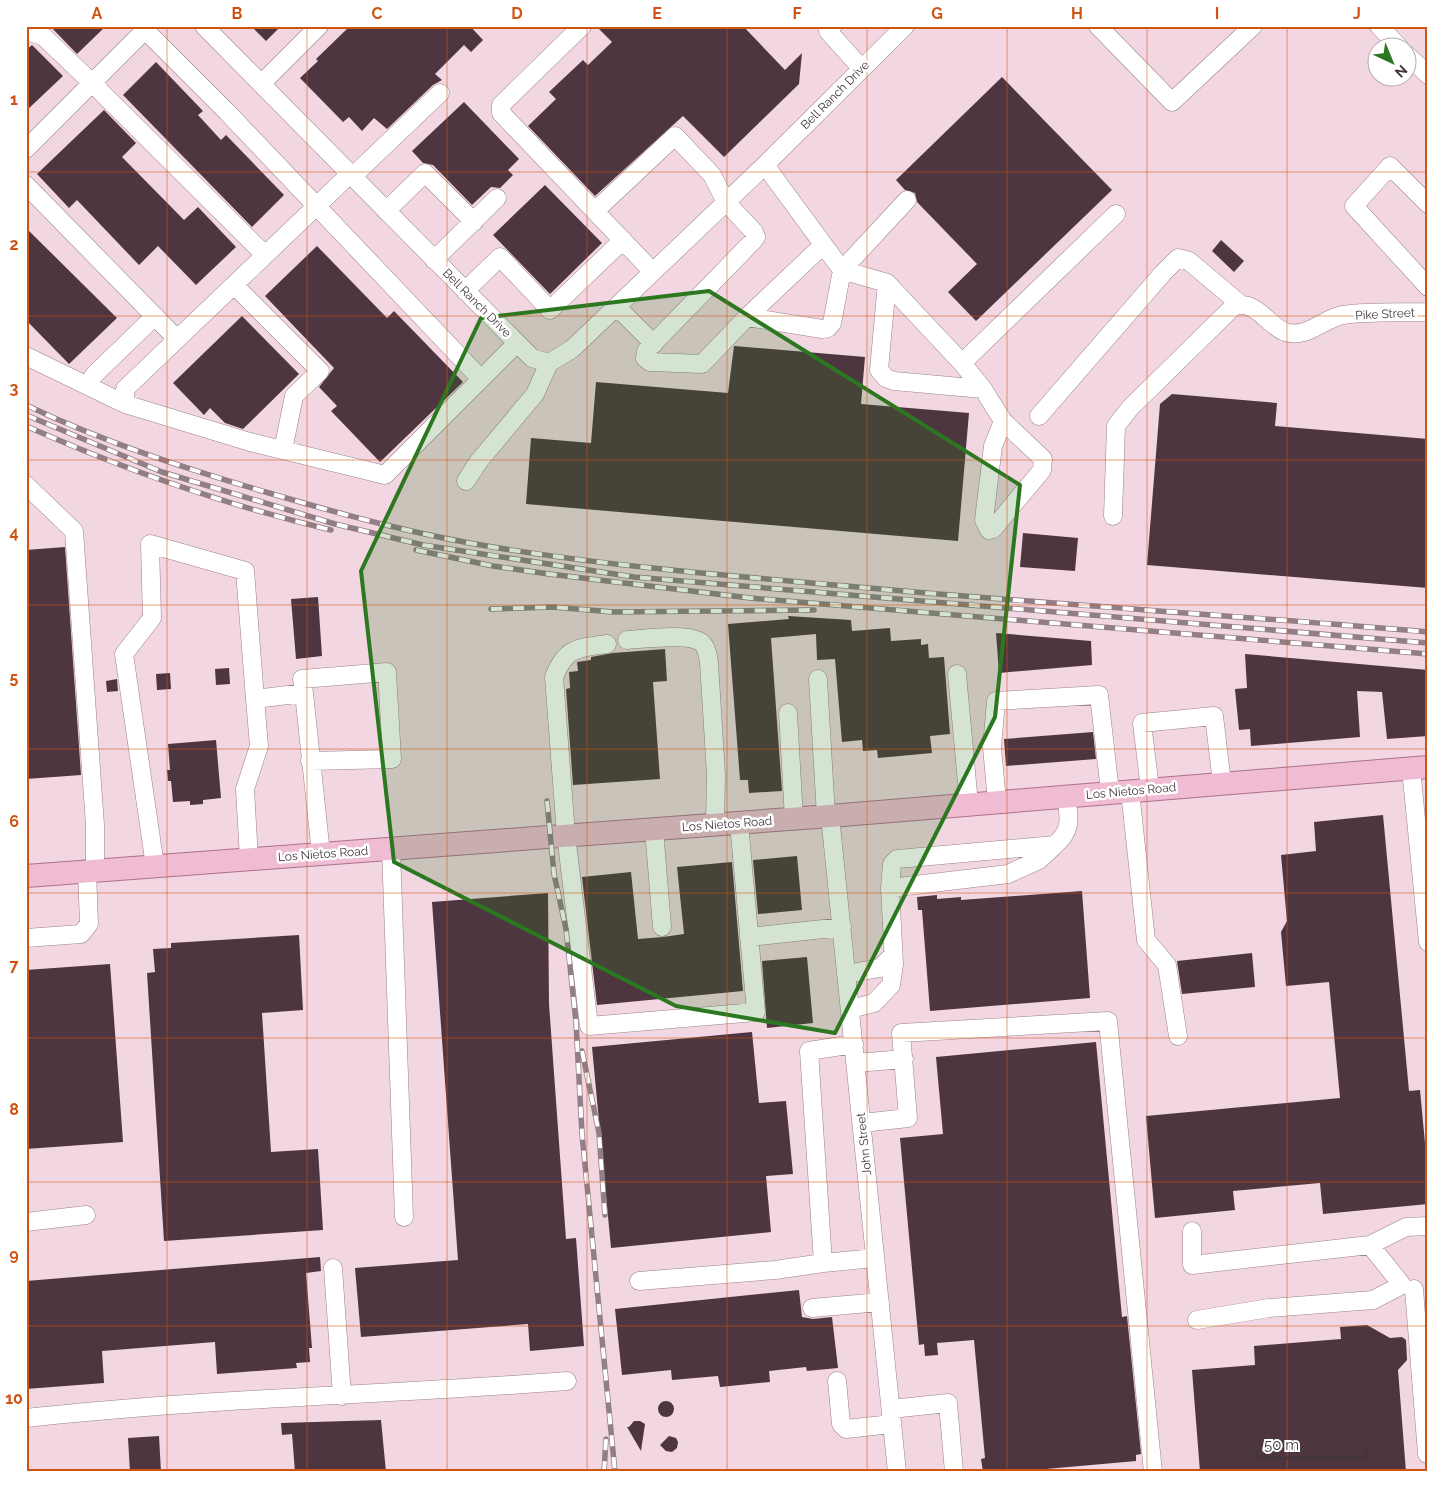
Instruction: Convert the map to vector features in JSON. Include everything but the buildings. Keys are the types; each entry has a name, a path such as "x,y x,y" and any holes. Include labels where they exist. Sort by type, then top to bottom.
{"main road":[{"name":"Los Nietos Road","path":"26,876 794,819 1419,768"}],"street":[{"name":"Bell Ranch Drive","path":"204,26 516,343 532,358 549,363 572,349 617,307 765,165 905,26"},
{"path":"261,84 319,26"},
{"path":"582,26 501,105 501,113 653,272"},
{"path":"1098,26 1172,102 1253,26"},
{"path":"1379,26 1390,38"},
{"path":"26,149 145,28 228,112 480,379"},
{"path":"828,28 862,68"},
{"path":"26,31 43,36 264,255"},
{"path":"1416,64 1426,73"},
{"path":"125,404 125,389 264,255 440,93"},
{"path":"595,211 675,136 712,175 726,202 756,237 646,351 645,358 650,362 702,364 747,317 822,246"},
{"path":"765,165 822,246 842,270 887,283 984,389 1003,421 1040,455 1043,464 1035,477 992,529 989,530 984,520 993,446 1003,421"},
{"path":"1428,204 1390,166 1354,206 1428,287"},
{"path":"386,210 425,173 474,222"},
{"path":"26,185 177,339"},
{"path":"434,260 497,198"},
{"path":"747,317 822,329 828,328 832,323 842,270 907,200"},
{"path":"962,363 1116,214"},
{"path":"465,291 500,258 550,310 622,240"},
{"path":"1039,416 1162,273 1178,258 1189,261 1240,304 1233,307 1130,408 1116,426 1113,516"},
{"path":"887,283 879,370 886,378 894,381 984,389"},
{"path":"234,285 320,371 294,396 283,450"},
{"name":"Pike Street","path":"1240,304 1248,305 1286,332 1307,332 1342,316 1428,312"},
{"path":"617,307 654,344"},
{"path":"87,385 95,374 155,316"},
{"path":"26,356 125,404 283,450 385,475 516,343"},
{"path":"466,481 479,461 536,394 549,363"},
{"path":"26,484 74,531 95,825 89,924 86,930 81,934 26,938"},
{"path":"155,866 124,654 152,618 150,544 245,570 259,746 245,789 249,859"},
{"path":"627,640 687,637 698,640 705,648 709,663 716,774 715,824"},
{"path":"607,644 573,649 560,663 554,677 566,835 589,1026 756,1012 739,823"},
{"path":"310,761 392,759 386,672 302,679 310,761 321,854"},
{"path":"957,674 969,804"},
{"name":"John Street","path":"818,679 828,816 842,927 897,1472"},
{"path":"255,699 304,693"},
{"path":"997,802 992,747 996,701 1099,695 1130,791 1146,940 1167,965 1178,1036"},
{"path":"788,713 794,819"},
{"path":"1130,791 1142,723 1214,716 1222,783"},
{"path":"1419,768 1428,942"},
{"path":"890,888 1008,874 1039,860 1066,836 1069,825 1066,796"},
{"path":"654,829 662,928"},
{"path":"850,1009 874,1003 892,985 894,955 890,888 892,864 897,859 1019,850 1055,845"},
{"path":"391,849 404,1217"},
{"path":"749,937 842,927"},
{"path":"846,974 880,968 894,955"},
{"path":"862,1123 908,1118 901,1033 1108,1021 1153,1472"},
{"path":"823,1262 809,1051 854,1044"},
{"path":"856,1063 904,1058"},
{"path":"26,1222 86,1215"},
{"path":"1192,1231 1192,1265 1370,1245 1406,1227 1428,1226"},
{"path":"1370,1245 1415,1288 1427,1454"},
{"path":"640,1281 775,1270 823,1262 875,1258"},
{"path":"334,1268 342,1396"},
{"path":"1197,1320 1269,1308 1373,1300 1415,1288"},
{"path":"812,1308 880,1302"},
{"path":"26,1418 100,1410 567,1381"},
{"path":"837,1381 840,1424 846,1429 948,1403 954,1472"}],"highlighted area":[{"path":"709,291 1020,485 995,717 835,1033 676,1006 394,862 361,571 481,318"}],"railway":[{"path":"26,405 115,443 238,484 383,524 499,548 624,565 750,578 1428,632"},
{"path":"26,415 162,472 335,524 423,545 634,577 1428,643"},
{"path":"26,426 138,472 214,498 331,530"},
{"path":"416,550 493,566 750,598 1428,654"},
{"path":"491,609 553,607 613,612 814,610"},
{"path":"547,801 554,874 566,929 576,1022 582,1134 615,1472"},
{"path":"582,1051 599,1133 605,1215"},
{"path":"604,1472 606,1439"}]}
